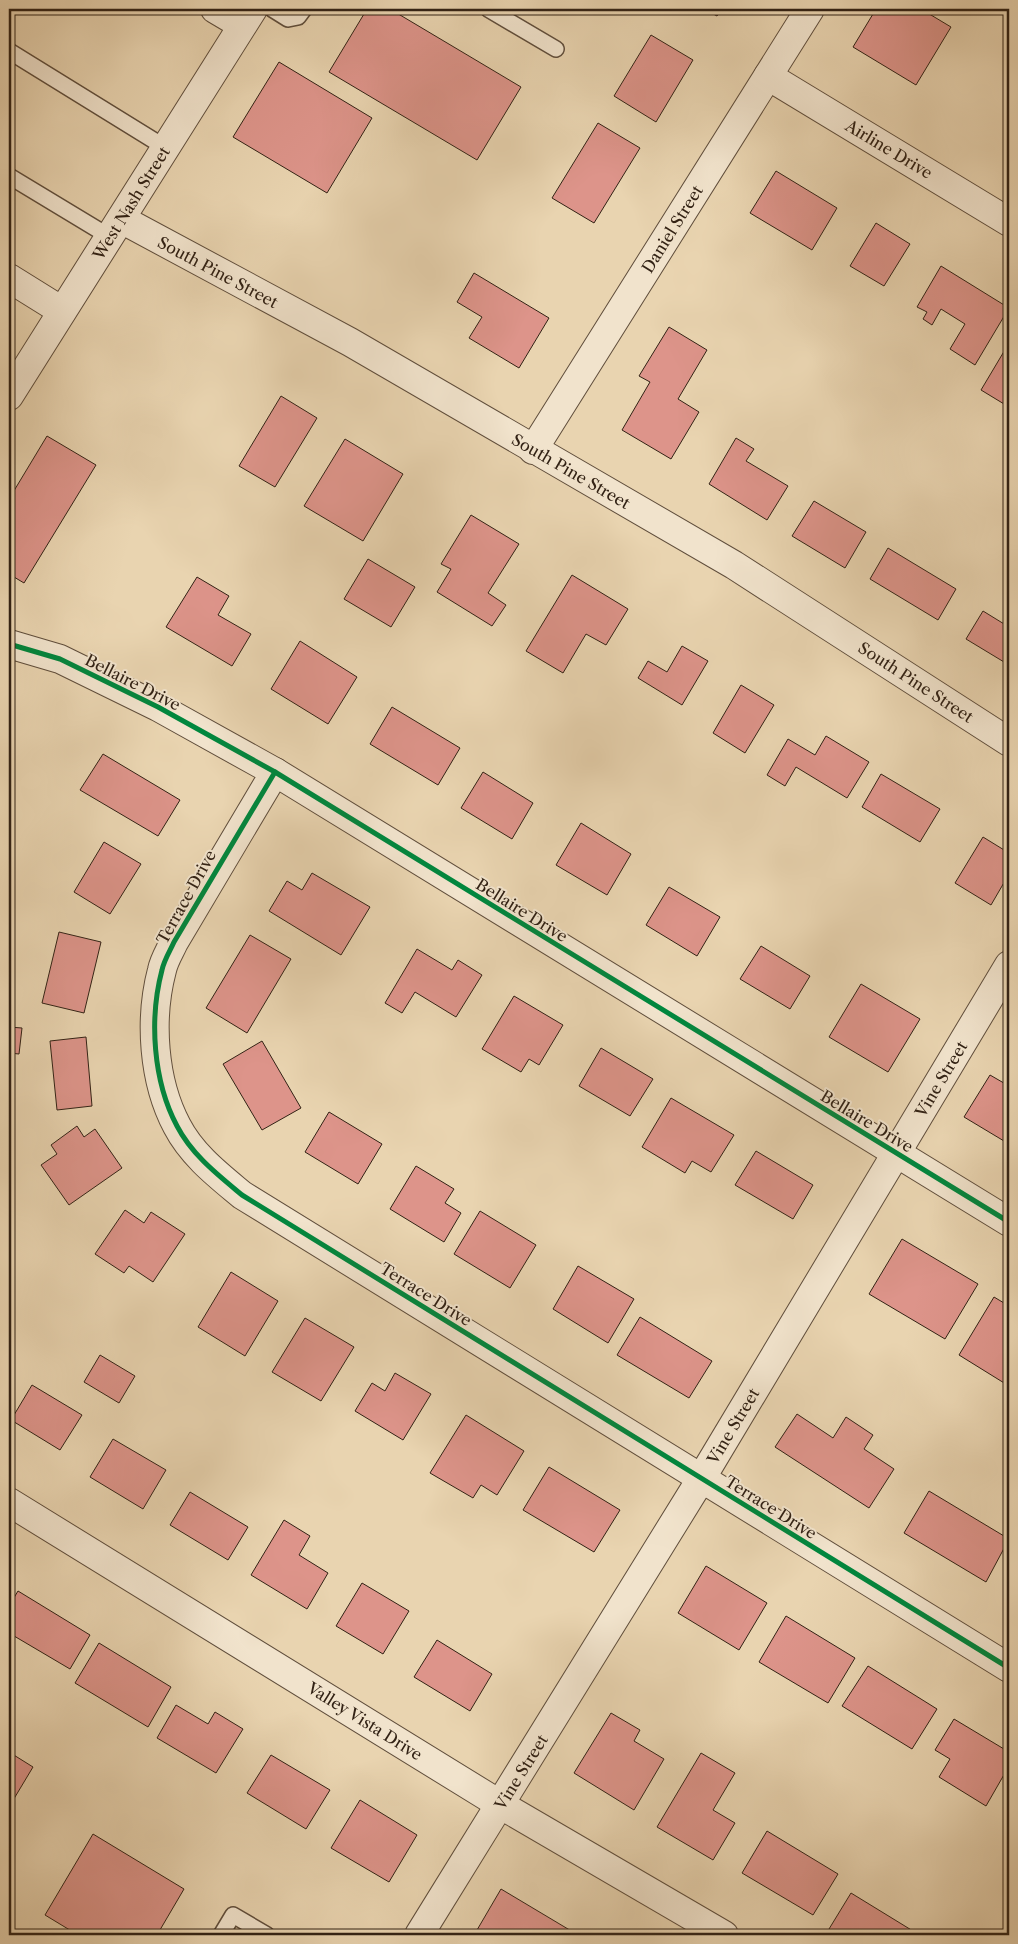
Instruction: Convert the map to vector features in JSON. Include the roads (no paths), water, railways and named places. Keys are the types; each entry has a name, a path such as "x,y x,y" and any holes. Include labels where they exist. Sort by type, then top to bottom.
{"street":[{"path":"215,9 247,17"},
{"name":"Daniel Street","path":"534,450 810,9"},
{"name":"West Nash Street","path":"9,396 247,17"},
{"name":"Airline Drive","path":"768,76 1009,222"},
{"name":"South Pine Street","path":"116,228 350,342 734,565 1009,742"},
{"path":"9,278 62,310"},
{"name":"Bellaire Drive","path":"9,644 60,659 158,707 275,772 1009,1222"},
{"name":"Terrace Drive","path":"275,772 184,925 162,969 156,1000 156,1042 160,1083 177,1127 205,1165 242,1195 1009,1668"},
{"name":"Vine Street","path":"419,1935 702,1479 1009,965"},
{"name":"Valley Vista Drive","path":"9,1502 501,1805 724,1935"}],"lane":[{"path":"272,9 288,19 298,17 304,9"},
{"path":"488,9 556,49"},
{"path":"9,51 166,148"},
{"path":"9,176 116,228"},
{"path":"221,1935 234,1914 267,1935"}]}
